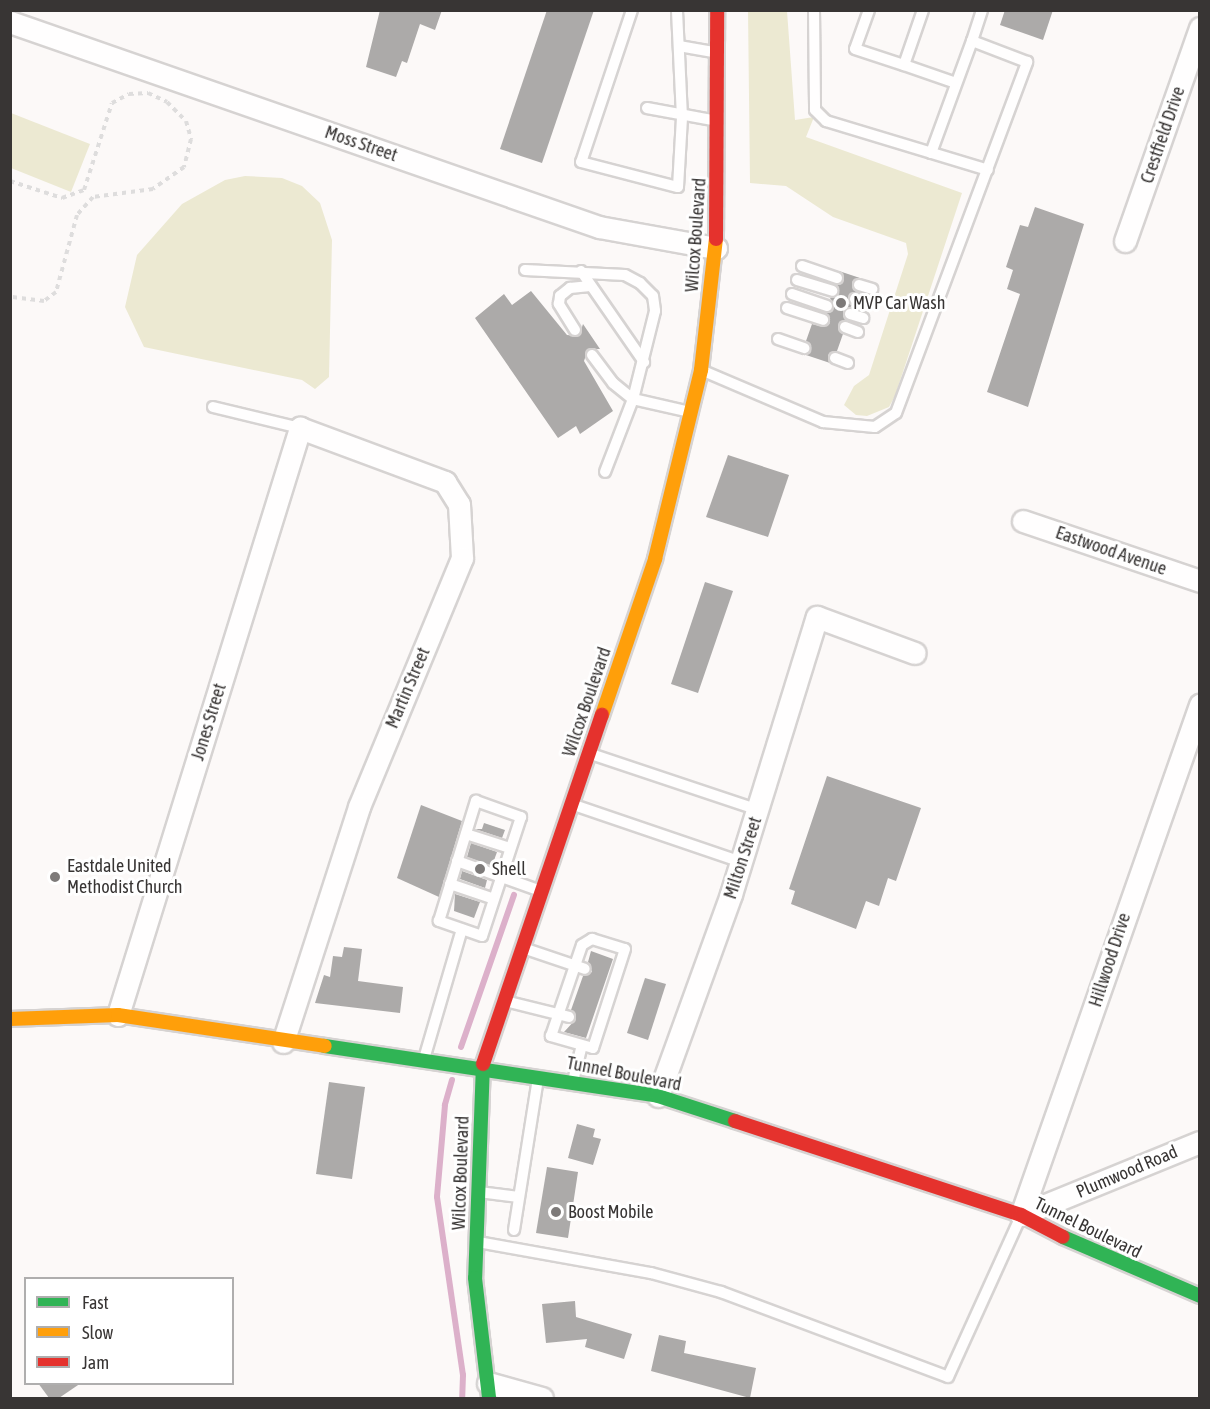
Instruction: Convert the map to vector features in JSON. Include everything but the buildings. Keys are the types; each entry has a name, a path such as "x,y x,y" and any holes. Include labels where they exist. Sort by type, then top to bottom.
{"main road":[{"name":"Wilcox Boulevard","path":"488,1391 475,1278 482,1067 655,559 701,370 716,248 721,53 717,10"},
{"name":"Tunnel Boulevard","path":"10,1019 118,1015 283,1042 482,1067 658,1096 1021,1215 1093,1253 1200,1296"}],"street":[{"name":"Moss Street","path":"10,22 599,227 716,248"},
{"name":"Crestfield Drive","path":"1125,241 1193,68 1200,28"},
{"name":"Jones Street","path":"118,1015 300,428"},
{"name":"Martin Street","path":"283,1042 359,807 462,558 459,504 445,482 300,428"},
{"name":"Eastwood Avenue","path":"1023,521 1200,581"},
{"name":"Milton Street","path":"658,1096 741,862 817,617 915,653"},
{"name":"Hillwood Drive","path":"1021,1215 1200,705"},
{"name":"Plumwood Road","path":"1021,1215 1200,1142"},
{"path":"488,1391 542,1398"}],"lane":[{"path":"632,10 581,162 678,187 682,117 677,10"},
{"path":"814,10 815,110 826,121 988,170"},
{"path":"869,10 855,49 956,82"},
{"path":"904,65 923,10"},
{"path":"931,153 982,10"},
{"path":"701,370 823,422 875,427 896,413 1027,62 972,41"},
{"path":"679,46 721,53"},
{"path":"647,108 682,117 720,121"},
{"path":"802,266 837,278"},
{"path":"525,270 625,275 653,296 655,311 644,362 633,399 605,472"},
{"path":"581,271 644,362"},
{"path":"797,280 832,291"},
{"path":"859,285 872,289"},
{"path":"574,330 559,304 560,296 570,288 590,286"},
{"path":"792,294 827,306"},
{"path":"855,299 868,303"},
{"path":"787,308 823,320"},
{"path":"850,314 863,318"},
{"path":"845,327 858,332"},
{"path":"778,339 804,348"},
{"path":"592,355 613,383 633,399 691,412"},
{"path":"835,358 848,363"},
{"path":"213,407 300,428"},
{"path":"588,753 758,810"},
{"path":"476,801 521,817 482,936 439,921 465,834 476,801"},
{"path":"571,804 741,862"},
{"path":"465,834 510,848"},
{"path":"457,861 542,891"},
{"path":"450,884 494,899"},
{"path":"424,1060 462,929"},
{"path":"586,940 625,949 611,978 596,1025 592,1048 551,1036 563,1016 580,968 586,940"},
{"path":"522,948 580,968"},
{"path":"504,1001 563,1016"},
{"path":"573,1081 582,1046"},
{"path":"514,1230 538,1076"},
{"path":"479,1192 519,1197"},
{"path":"477,1241 651,1273 721,1292 948,1377 1021,1215"}],"path":[{"path":"10,181 62,198 84,190 112,103 129,94 148,93 167,102 186,121 191,139 184,168 153,189 93,197 77,215 56,292 44,301 10,297"}],"shaded area":[{"path":"748,11 787,11 795,120 814,117 806,137 962,193 895,396 889,407 867,416 856,415 844,405 854,386 869,375 908,254 906,243 833,217 786,186 750,183"},
{"path":"11,113 90,144 71,192 11,168"},
{"path":"245,176 282,178 302,186 320,203 332,240 329,377 315,389 302,380 144,347 125,307 137,255 182,204 225,180"}],"waterway":[{"path":"461,1047 514,895"},
{"path":"452,1080 445,1105 437,1197 463,1375 462,1398"}],"traffic: fast":[{"path":"325,1046 658,1096 735,1121"},
{"path":"483,1064 475,1278 489,1398"},
{"path":"1063,1237 1200,1296"}],"traffic: slow":[{"path":"602,715 655,559 701,370 716,239"},
{"path":"10,1019 118,1015 325,1046"}],"traffic: jam":[{"path":"716,239 717,10"},
{"path":"483,1064 602,715"},
{"path":"735,1121 1021,1215 1063,1237"}],"place":[{"name":"MVP Car Wash","path":"841,303"},
{"name":"Shell","path":"480,869"},
{"name":"Eastdale United Methodist Church","path":"55,877"},
{"name":"Boost Mobile","path":"556,1212"}]}
